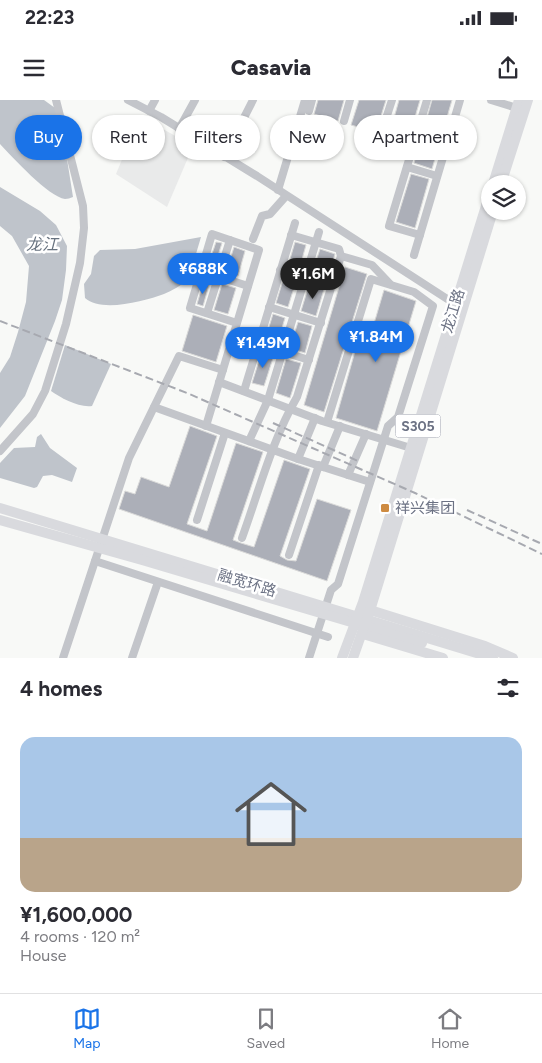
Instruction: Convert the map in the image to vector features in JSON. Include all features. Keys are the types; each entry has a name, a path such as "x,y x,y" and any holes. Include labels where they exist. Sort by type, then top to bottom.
{"main road":[{"path":"496,175 522,104"},
{"path":"504,175 522,104"},
{"name":"龙江路","path":"342,658 363,602 481,220"},
{"name":"龙江路","path":"353,658 370,610 490,220"},
{"name":"融宽环路","path":"0,508 493,658"},
{"name":"融宽环路","path":"0,520 473,658"},
{"path":"370,610 485,646 513,658"},
{"path":"362,634 443,658"}],"street":[{"path":"0,452 33,414 45,391 66,324 80,263 84,228 83,206 56,100"},
{"path":"128,100 175,127"},
{"path":"149,111 155,100"},
{"path":"187,115 195,100"},
{"path":"245,115 253,100"},
{"path":"278,190 305,100"},
{"path":"309,111 312,100"},
{"path":"344,121 350,100"},
{"path":"387,115 392,100"},
{"path":"420,235 389,226 427,100"},
{"path":"414,255 460,100"},
{"path":"491,100 522,104"},
{"path":"230,160 455,304"},
{"path":"407,167 437,176"},
{"path":"253,239 262,216 270,214 286,196"},
{"path":"244,391 295,223"},
{"path":"249,441 268,400 319,232"},
{"path":"206,426 259,250 212,234 190,308 237,323"},
{"path":"242,538 273,450 290,409 298,397 342,256 339,249 291,235"},
{"path":"207,313 230,240"},
{"path":"342,256 372,265 392,286"},
{"path":"280,270 332,286"},
{"path":"201,271 248,286"},
{"path":"309,658 331,590 338,584 388,426 398,417 433,306 414,292 371,280 328,422"},
{"path":"269,308 321,323"},
{"path":"258,344 309,360"},
{"path":"63,658 129,458 179,356 223,370"},
{"path":"219,382 316,418 411,448"},
{"path":"154,407 273,450 370,482"},
{"path":"298,458 316,418"},
{"path":"289,555 321,466 340,426"},
{"path":"197,520 225,433"},
{"path":"348,474 366,434"},
{"path":"95,561 328,637"},
{"path":"132,658 158,582"}],"shaded area":[{"path":"165,130 175,136 175,160 187,160 167,207 116,174 122,160 165,160"}],"water":[{"path":"0,100 44,100 55,108 57,115 15,115 15,160 0,144"},
{"path":"15,160 67,160 73,197 65,199 58,197 31,176"},
{"name":"龙江","path":"0,187 40,211 56,225 67,246 62,300 55,321 25,396 0,428 0,373 10,357 18,332 26,302 29,266 12,236 0,226"},
{"path":"201,237 188,281 170,291 146,300 112,305 101,305 85,298 84,284 91,274 94,256 100,250 135,249"},
{"path":"65,345 111,364 92,406 76,404 51,391"},
{"path":"41,434 50,448 77,468 72,482 52,475 43,476 37,487 34,488 0,478 0,463 14,448 35,447 37,437"}],"building":[{"path":"318,100 344,100 340,115 314,114"},
{"path":"359,100 386,100 381,115 354,115"},
{"path":"399,100 420,100 416,115 395,115"},
{"path":"432,100 452,100 448,115 428,115"},
{"path":"415,160 435,160 432,169 414,163"},
{"path":"411,174 429,179 415,228 396,222"},
{"path":"216,242 222,243 215,265 209,263"},
{"path":"295,242 306,245 299,270 288,266"},
{"path":"234,247 245,251 238,276 226,273"},
{"path":"320,249 335,254 327,279 312,274"},
{"path":"345,267 367,274 324,412 304,405"},
{"path":"284,277 296,281 288,307 276,303"},
{"path":"203,284 209,285 203,306 197,304"},
{"path":"222,284 236,288 228,314 214,310"},
{"path":"309,285 324,289 316,316 301,311"},
{"path":"384,290 416,301 377,431 336,418 360,334 370,337"},
{"path":"273,314 285,318 277,344 265,340"},
{"path":"193,315 227,326 216,362 182,351"},
{"path":"298,322 312,326 305,353 290,348"},
{"path":"262,351 274,355 264,386 252,383"},
{"path":"286,359 301,363 290,398 276,393"},
{"path":"190,426 217,436 187,524 207,531 236,443 263,452 233,540 241,543 254,547 284,460 310,469 280,556 287,560 296,561 317,499 351,510 327,581 119,509 125,491 135,494 141,477 169,487"}],"railway":[{"path":"0,321 187,393 415,493 542,554"},
{"path":"273,423 358,461"},
{"path":"467,510 542,544"}],"place":[{"name":"祥兴集团","path":"385,508"}]}
